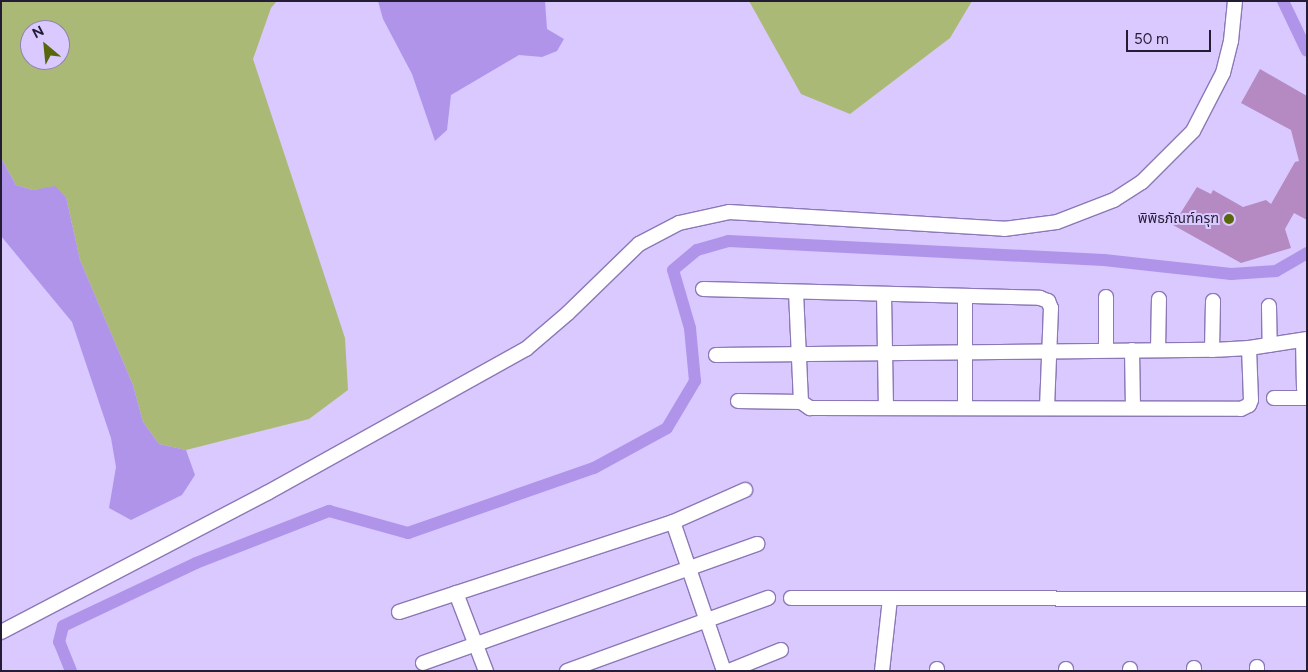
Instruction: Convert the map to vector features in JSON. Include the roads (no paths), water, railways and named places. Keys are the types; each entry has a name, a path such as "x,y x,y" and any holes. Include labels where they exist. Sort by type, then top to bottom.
{"street":[{"path":"1,632 267,493 526,348 568,313 639,244 679,222 729,212 1004,228 1057,222 1114,200 1142,182 1193,132 1223,73 1231,41 1235,1"},
{"path":"703,289 1040,298 1048,301 1051,308 1047,408"},
{"path":"796,292 801,402"},
{"path":"884,294 886,408"},
{"path":"965,296 965,408"},
{"path":"1106,297 1106,350"},
{"path":"1158,350 1159,299"},
{"path":"1212,350 1213,301"},
{"path":"1269,306 1270,345"},
{"path":"716,355 1049,350 1212,350 1249,348 1305,340 1306,394 1274,398"},
{"path":"738,402 801,402 810,408 1241,409 1248,405 1249,348"},
{"path":"1132,350 1133,408"},
{"path":"399,612 673,522 745,490"},
{"path":"673,522 724,671"},
{"path":"423,663 757,544"},
{"path":"456,593 486,671"},
{"path":"566,671 768,598"},
{"path":"790,598 1307,599"},
{"path":"882,671 890,599"},
{"path":"729,671 781,650"}],"waterway":[{"path":"1283,1 1307,51"},
{"path":"71,671 59,642 63,626 196,563 329,511 408,533 594,468 667,428 695,381 690,328 673,270 697,250 728,241 1104,260 1231,274 1276,271 1307,253"}],"place":[{"name":"พิพิธภัณฑ์ครุฑ","path":"1229,219"}]}
